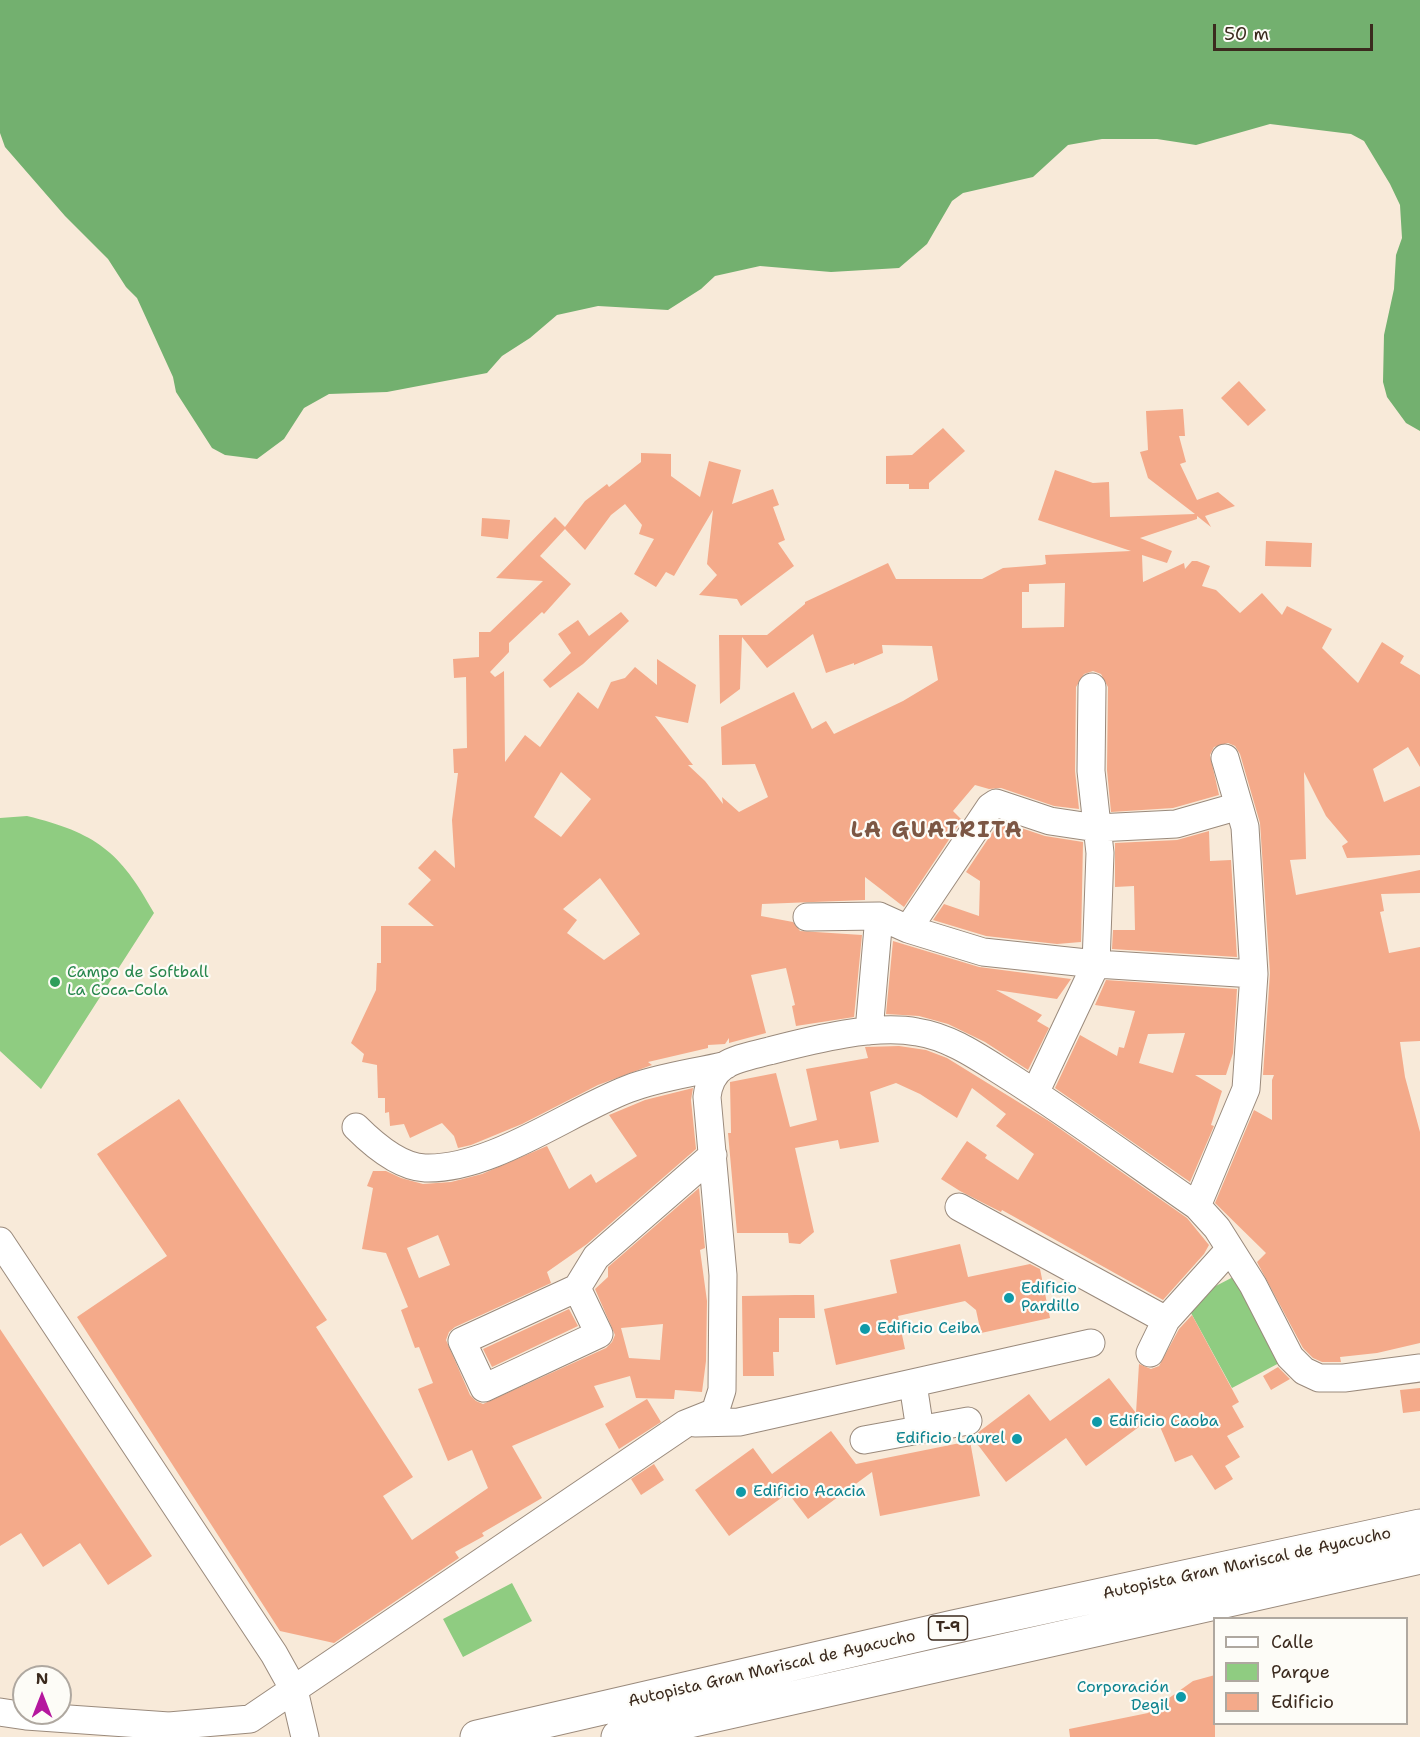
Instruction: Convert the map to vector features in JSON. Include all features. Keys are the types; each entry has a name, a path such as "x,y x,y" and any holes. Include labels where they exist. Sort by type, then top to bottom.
{"highway":[{"name":"Autopista Gran Mariscal de Ayacucho","path":"477,1737 953,1627 1420,1526"},
{"name":"Autopista Gran Mariscal de Ayacucho","path":"618,1737 1420,1557"}],"street":[{"path":"1035,1093 1096,964 1100,853 1091,771 1092,687"},
{"path":"1197,1206 1246,1089 1254,974 1245,827 1225,758"},
{"path":"908,929 990,807 996,803 1050,821 1098,828 1176,824 1239,806"},
{"path":"807,917 879,916 908,929 983,952 1096,964 1254,974"},
{"path":"869,1031 879,916"},
{"path":"356,1127 388,1155 424,1168 460,1164 533,1136 629,1089 726,1065 798,1043 869,1031 916,1031 942,1039 968,1051 1035,1093 1197,1206 1217,1228 1230,1249 1290,1357 1305,1371 1319,1378 1344,1378 1420,1368"},
{"path":"0,1712 26,1716 169,1726 250,1719 685,1424 715,1412 722,1390 723,1275 707,1097 708,1084 713,1073 726,1065"},
{"path":"577,1288 599,1334 484,1388 462,1341 577,1288 597,1257 713,1155"},
{"path":"958,1208 1166,1320"},
{"path":"0,1241 274,1654 294,1690 306,1737"},
{"path":"1150,1353 1166,1320 1230,1249"},
{"path":"685,1424 739,1422 1091,1343"},
{"path":"913,1384 920,1430"},
{"path":"864,1440 968,1420"}],"green space":[{"path":"0,0 1420,0 1420,431 1406,423 1387,397 1383,382 1384,335 1394,289 1396,255 1402,238 1400,205 1390,184 1364,141 1351,134 1270,124 1196,145 1157,139 1102,139 1068,145 1033,177 963,193 952,201 927,244 899,268 831,272 760,266 715,276 701,289 668,310 598,306 557,315 530,338 502,356 487,373 387,392 329,394 304,408 284,439 257,459 225,455 212,448 176,392 173,377 137,298 126,287 108,259 65,216 5,147 0,133"},
{"name":"Campo de Softball La Coca-Cola","path":"27,816 71,830 104,848 130,874 154,913 41,1089 0,1051 0,818"},
{"path":"1237,1275 1283,1361 1232,1388 1185,1302"},
{"path":"512,1583 532,1621 463,1657 443,1619"}],"building":[{"path":"1239,381 1266,410 1248,426 1221,398"},
{"path":"1183,409 1185,436 1179,436 1186,462 1180,464 1197,500 1218,492 1235,506 1205,516 1211,527 1197,516 1197,519 1140,538 1172,551 1167,563 1142,555 1143,582 1184,563 1185,569 1192,561 1197,561 1210,566 1202,586 1216,590 1240,613 1262,593 1282,615 1287,606 1332,629 1322,648 1358,683 1382,642 1404,656 1400,663 1420,675 1420,767 1408,747 1373,769 1384,802 1420,786 1420,855 1347,858 1342,846 1348,842 1326,816 1304,772 1306,859 1290,860 1296,895 1420,870 1420,893 1381,894 1384,911 1380,912 1389,953 1420,947 1420,1041 1400,1042 1405,1077 1420,1132 1420,1343 1377,1353 1340,1357 1341,1362 1322,1362 1313,1358 1303,1348 1257,1262 1266,1253 1215,1203 1254,1110 1272,1120 1274,1075 1263,1075 1270,973 1260,823 1240,754 1235,746 1228,743 1214,747 1210,755 1219,795 1173,808 1111,812 1107,770 1108,687 1101,674 1093,671 1084,674 1076,687 1075,771 1079,809 1054,806 1001,788 989,789 975,785 953,811 962,820 904,907 865,877 865,900 762,904 761,916 793,922 800,931 862,935 854,1017 796,1026 792,1006 795,1005 786,968 751,975 766,1033 729,1043 729,1038 725,1044 708,1045 708,1048 648,1062 652,1065 598,1085 522,1124 471,1145 458,1148 454,1136 442,1123 410,1138 404,1124 390,1126 389,1112 385,1113 385,1098 378,1098 377,1065 362,1062 364,1054 351,1043 376,990 377,963 381,963 381,926 434,926 408,904 431,880 418,868 435,850 455,868 452,820 458,773 454,773 453,749 467,748 466,677 454,678 453,659 479,657 479,632 490,632 543,581 496,578 555,517 565,527 585,501 607,484 609,487 641,462 641,453 671,454 671,476 700,497 709,461 741,470 732,504 773,489 779,505 773,507 785,540 778,543 794,566 741,606 737,599 699,595 717,575 707,564 713,510 674,576 666,572 656,587 634,574 654,539 639,534 642,525 625,504 611,515 585,550 565,529 540,556 571,584 544,614 542,612 509,643 509,652 490,672 495,677 504,671 505,762 525,735 540,747 578,692 598,709 611,682 625,678 635,667 657,685 657,659 696,685 688,723 655,716 693,765 688,765 705,781 723,804 722,797 739,812 768,797 755,764 722,765 721,727 794,692 812,729 826,721 834,734 903,701 938,680 932,646 882,645 883,653 826,673 813,634 767,668 742,637 740,689 720,704 719,635 767,635 805,602 888,563 896,579 982,579 1003,568 1046,564 1045,555 1131,551 1038,520 1055,470 1093,483 1109,482 1110,517 1195,514 1148,478 1140,452 1148,450 1146,411","holes":["1065,583 1064,627 1022,628 1022,592 1029,592 1029,584","561,772 591,799 561,837 534,817","600,878 640,934 604,960 567,933 577,920 563,909"]},
{"path":"943,428 965,451 929,483 929,489 909,489 909,484 886,484 886,456 912,455"},
{"path":"482,518 510,520 508,539 481,536"},
{"path":"1266,541 1312,543 1311,567 1265,566"},
{"path":"621,612 629,621 583,664 550,688 543,680 571,653 558,634 578,620 589,636"},
{"path":"1000,821 1045,836 1083,842 1081,942 1057,944 986,936 933,920 944,904 979,916 980,881 966,872"},
{"path":"1209,831 1210,861 1231,860 1237,957 1112,949 1113,930 1135,930 1134,886 1115,887 1115,843 1177,840"},
{"path":"893,941 979,967 1071,979 1057,999 996,990 1042,1015 1037,1021 1049,1028 1028,1070 985,1042 948,1024 919,1016 886,1014"},
{"path":"1106,980 1237,989 1233,1053 1226,1075 1195,1075 1222,1091 1211,1125 1214,1126 1190,1182 1055,1088 1080,1035 1117,1056 1119,1047 1124,1048 1135,1011 1095,1005","holes":["1185,1033 1173,1073 1139,1063 1148,1034"]},
{"path":"899,1046 926,1050 947,1058 1049,1121 1187,1218 1209,1245 1204,1254 1163,1300 1002,1210 1001,1212 960,1191 941,1179 967,1141 987,1155 985,1158 1018,1180 1034,1154 996,1126 1006,1114 972,1088 957,1118 920,1094 896,1083 870,1092 879,1142 840,1149 838,1140 795,1148 814,1232 800,1244 789,1243 788,1233 737,1233 728,1133 731,1133 730,1082 776,1073 790,1127 817,1120 806,1069 868,1058 865,1047"},
{"path":"693,1088 691,1100 696,1149 587,1244 547,1272 551,1283 455,1327 449,1332 446,1340 470,1395 483,1404 606,1348 615,1335 595,1289 608,1277 608,1267 699,1188 705,1248 700,1250 707,1301 706,1361 702,1392 675,1390 674,1399 636,1398 630,1376 594,1386 604,1407 512,1446 542,1498 482,1533 484,1536 455,1552 459,1558 334,1643 280,1631 77,1317 167,1256 97,1154 179,1099 327,1320 316,1327 413,1477 383,1496 412,1540 488,1488 472,1450 448,1461 418,1389 433,1383 419,1347 415,1348 401,1310 408,1307 386,1253 362,1249 373,1188 367,1186 373,1171 386,1171 423,1184 451,1182 482,1174 547,1146 569,1189 591,1174 596,1183 637,1156 609,1115 645,1100","holes":["438,1235 450,1265 419,1278 407,1248","663,1324 660,1360 629,1358 621,1328"]},
{"path":"960,1244 968,1277 1030,1264 1040,1269 1050,1318 981,1333 976,1310 965,1301 898,1316 905,1349 836,1365 824,1309 897,1293 890,1260"},
{"path":"814,1295 815,1318 779,1318 779,1352 773,1352 774,1376 743,1376 742,1296"},
{"path":"569,1309 578,1326 492,1367 483,1349"},
{"path":"1192,1315 1239,1402 1232,1406 1244,1427 1227,1436 1240,1457 1225,1466 1233,1479 1215,1490 1192,1455 1175,1462 1155,1415 1086,1466 1066,1438 1006,1482 972,1437 1029,1394 1050,1421 1109,1378 1136,1413 1139,1364 1151,1369 1159,1366 1179,1329"},
{"path":"0,1329 152,1556 108,1585 80,1543 43,1567 21,1533 0,1546"},
{"path":"1278,1367 1290,1379 1271,1390 1263,1376"},
{"path":"1420,1388 1420,1411 1403,1413 1400,1390"},
{"path":"647,1399 661,1422 619,1449 605,1424"},
{"path":"831,1431 856,1464 970,1441 980,1496 880,1516 872,1472 808,1519 788,1493 729,1536 695,1490 753,1448 772,1474"},
{"path":"654,1464 664,1480 641,1495 631,1479"},
{"name":"Corporación Degil","path":"1213,1676 1215,1737 1070,1737 1069,1729 1148,1713 1193,1681"}],"place":[{"name":"Campo de Softball La Coca-Cola","path":"55,982"},
{"name":"Edificio Pardillo","path":"1009,1298"},
{"name":"Edificio Ceiba","path":"865,1329"},
{"name":"Edificio Caoba","path":"1097,1422"},
{"name":"Edificio Laurel","path":"1017,1439"},
{"name":"Edificio Acacia","path":"741,1492"},
{"name":"Corporación Degil","path":"1181,1697"}],"district":[{"name":"LA GUAIRITA","path":"937,831"}]}
